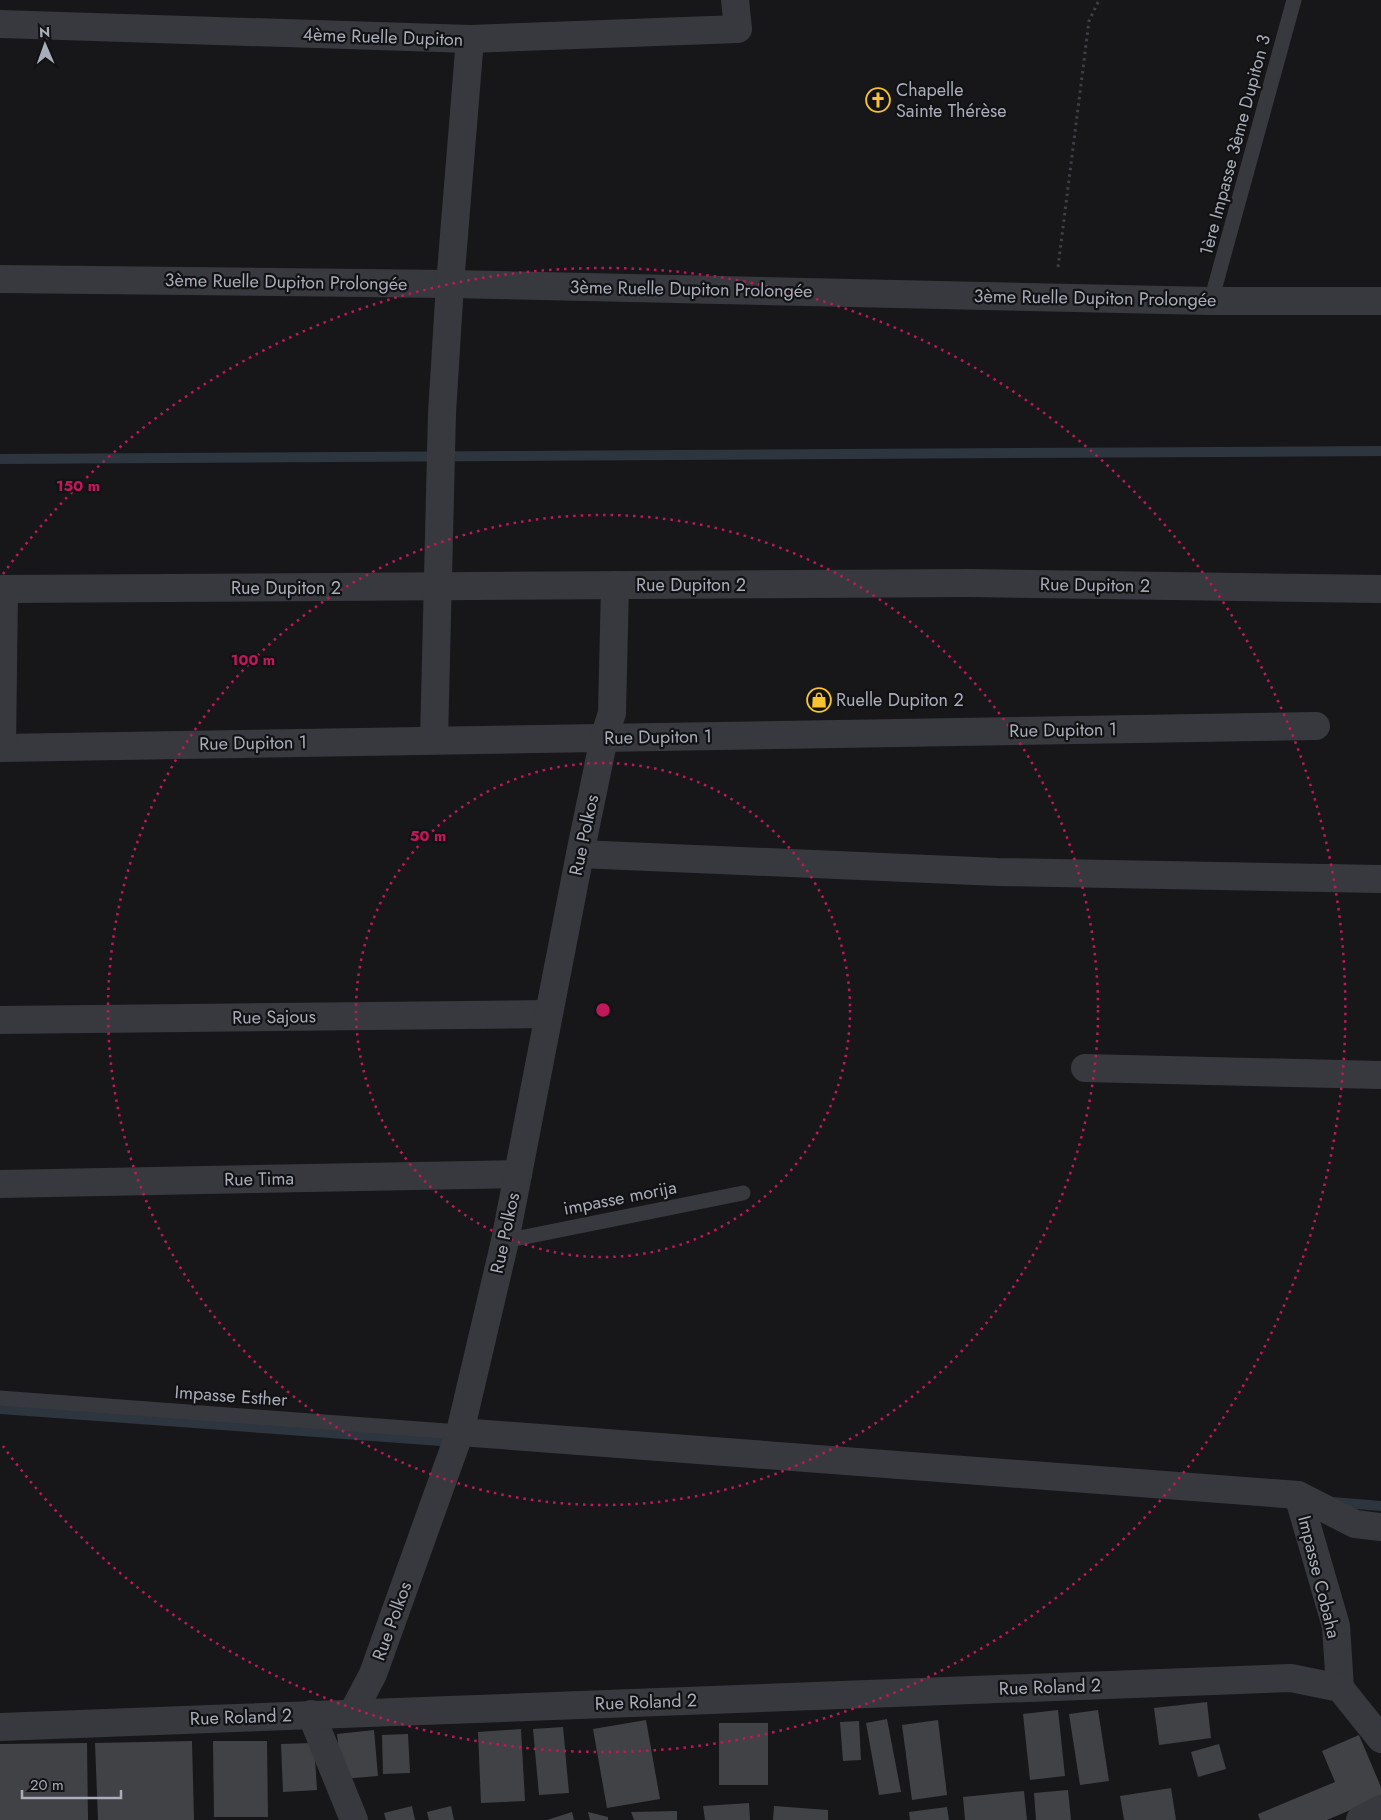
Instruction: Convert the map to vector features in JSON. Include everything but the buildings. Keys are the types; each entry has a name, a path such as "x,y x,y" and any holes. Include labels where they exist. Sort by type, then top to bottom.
{"street":[{"name":"4ème Ruelle Dupiton","path":"0,24 470,40 738,29 735,0"},
{"path":"434,740 442,413 450,284 470,40"},
{"name":"3ème Ruelle Dupiton Prolongée","path":"0,279 450,284 1211,301 1381,301"},
{"name":"Rue Dupiton 2","path":"2,589 969,584 1381,589"},
{"name":"Rue Polkos","path":"353,1712 373,1674 457,1440 505,1240 580,854 604,738 612,713 614,585"},
{"path":"1,748 2,589"},
{"name":"Rue Dupiton 1","path":"1,748 1316,726"},
{"path":"580,854 998,872 1381,879"},
{"name":"Rue Sajous","path":"0,1020 548,1014"},
{"path":"1085,1068 1381,1074"},
{"name":"Rue Tima","path":"0,1184 518,1174"},
{"path":"457,1440 1298,1495 1354,1524 1381,1527"},
{"name":"Impasse Cobaha","path":"1298,1495 1336,1626 1340,1688"},
{"name":"Rue Roland 2","path":"0,1726 1291,1678 1340,1688"},
{"path":"1340,1688 1381,1740"},
{"path":"311,1714 354,1820"},
{"path":"1360,1820 1381,1809"}],"lane":[{"name":"1ère Impasse 3ème Dupiton 3","path":"1211,301 1294,0"},
{"name":"impasse morija","path":"505,1240 743,1193"},
{"name":"Impasse Esther","path":"0,1398 457,1440"}],"path":[{"path":"1054,297 1089,21 1099,0"}],"waterway":[{"path":"0,459 1381,451"},
{"path":"0,1409 455,1442"},
{"path":"1332,1502 1381,1506"}],"place":[{"name":"Chapelle Sainte Thérèse","path":"878,100"},
{"name":"Ruelle Dupiton 2","path":"819,700"}]}
